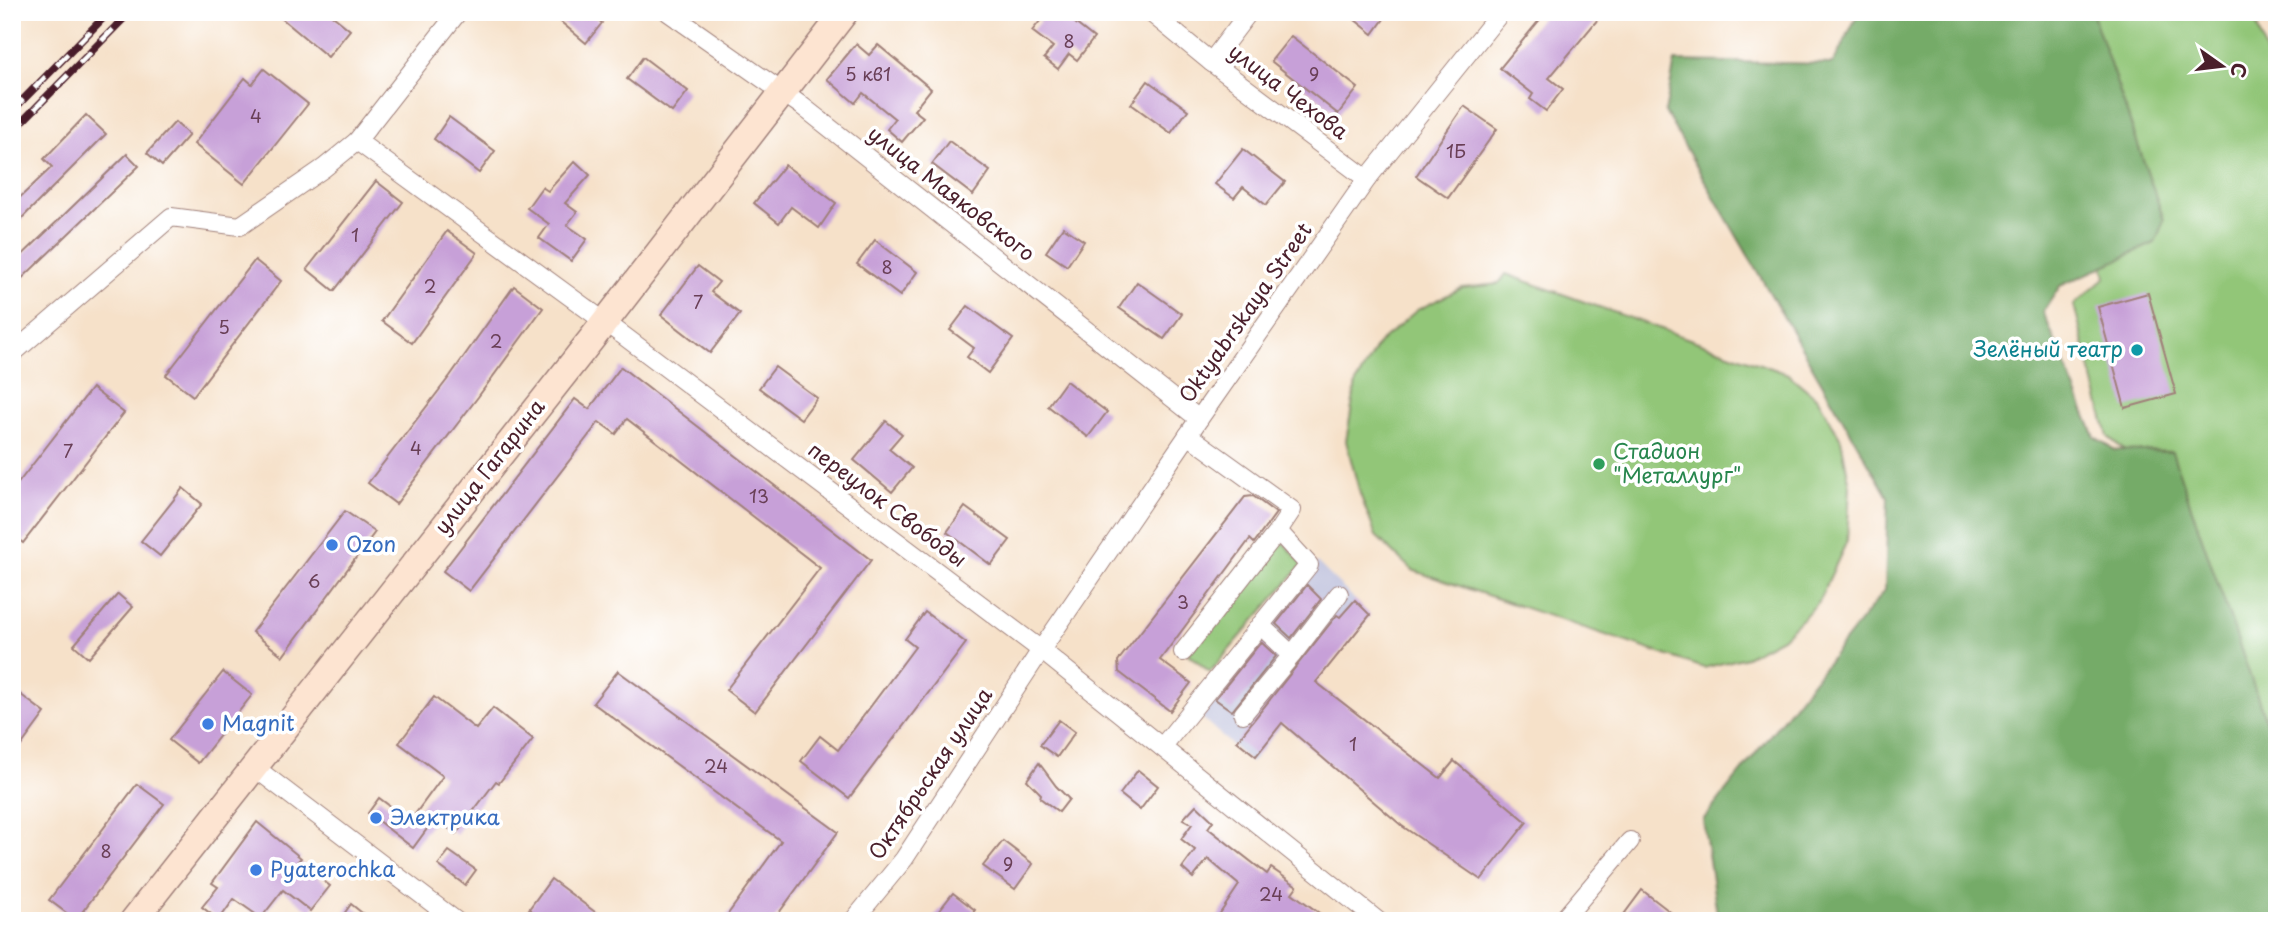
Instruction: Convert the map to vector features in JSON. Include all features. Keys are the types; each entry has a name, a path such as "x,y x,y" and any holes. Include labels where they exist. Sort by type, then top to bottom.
{"main road":[{"name":"улица Гагарина","path":"134,921 845,12"}],"street":[{"path":"12,354 171,217 240,226 324,168 357,141 458,12"},
{"name":"улица Маяковского","path":"668,12 813,114 1199,419"},
{"name":"улица Чехова","path":"1150,12 1211,62 1367,179"},
{"path":"1211,62 1249,12"},
{"name":"Oktyabrskaya Street","path":"1041,650 1367,179 1501,12"},
{"name":"переулок Свободы","path":"357,141 605,322 1041,650 1378,921"},
{"path":"1183,652 1292,510 1188,435"},
{"path":"1162,747 1309,565 1278,531"},
{"path":"1243,714 1339,594"},
{"path":"1260,625 1292,655"},
{"name":"Октябрьская улица","path":"853,921 904,859 1041,650"},
{"path":"254,767 456,921"},
{"path":"1562,921 1630,841"}],"shaded area":[{"path":"1317,562 1370,615 1251,763 1198,714"}],"green space":[{"path":"1859,12 2092,12 2164,220 2155,243 2060,286 2043,312 2095,437 2115,450 2172,452 2277,753 2277,921 1718,921 1703,820 1885,590 1888,497 1665,112 1675,61 1833,64"},
{"path":"2045,12 2253,12 2277,90 2277,760 2146,468 2108,437 2074,305 2106,277"},
{"name":"Стадион \"Металлург\"","path":"1506,274 1788,374 1818,399 1841,439 1850,486 1847,541 1818,603 1782,638 1746,657 1704,668 1412,570 1376,536 1360,494 1346,441 1356,383 1378,344 1417,310 1462,288 1499,284"},
{"path":"1281,540 1303,564 1210,672 1188,654"}],"building":[{"path":"274,12 328,12 350,30 328,57"},
{"path":"549,12 589,12 602,23 586,43"},
{"path":"1028,12 1061,12 1094,38 1077,60 1069,54 1058,69 1044,58 1053,47 1032,31 1040,21"},
{"path":"1345,12 1389,12 1373,34"},
{"path":"1546,12 1604,12 1549,78 1563,89 1546,111 1530,99 1533,94 1500,68"},
{"path":"1291,36 1358,88 1338,114 1271,61"},
{"path":"856,44 869,55 878,45 931,89 914,110 923,117 902,142 887,129 895,119 863,93 855,103 827,79"},
{"path":"643,57 688,91 672,112 627,79"},
{"path":"264,69 308,104 244,184 194,144 245,78 252,84"},
{"path":"1148,81 1188,110 1171,133 1131,104"},
{"path":"1464,106 1497,129 1448,198 1416,176"},
{"path":"86,115 106,134 12,228 12,205 52,167 44,159"},
{"path":"449,117 495,151 479,173 434,139"},
{"path":"175,122 189,135 162,166 147,153"},
{"path":"949,141 990,171 973,195 932,164"},
{"path":"1243,149 1285,182 1266,205 1243,187 1234,198 1215,184"},
{"path":"127,154 139,166 12,288 12,265"},
{"path":"575,161 590,175 565,203 577,212 567,225 587,239 571,261 539,238 549,224 527,208 542,187 548,191"},
{"path":"785,165 836,203 819,228 791,207 779,223 754,203"},
{"path":"376,181 403,202 334,291 307,269"},
{"path":"1063,227 1084,241 1067,266 1046,252"},
{"path":"447,231 477,253 412,343 382,321"},
{"path":"875,240 917,272 900,296 857,264"},
{"path":"255,260 281,281 193,396 166,375"},
{"path":"698,266 719,282 711,292 740,314 710,353 661,315"},
{"path":"1137,282 1182,314 1164,339 1119,308"},
{"path":"514,286 543,308 396,504 368,483 450,376"},
{"name":"Зелёный театр","path":"2148,293 2176,394 2125,408 2098,307"},
{"path":"968,306 1013,339 988,373 967,357 974,348 950,330"},
{"path":"621,367 871,560 755,712 726,690 820,568 627,419 616,434 599,422 469,591 443,571 575,399 589,409"},
{"path":"775,367 817,398 801,419 759,388"},
{"path":"1066,381 1107,412 1088,437 1048,406"},
{"path":"92,388 124,413 23,543 12,534 12,491"},
{"path":"886,421 902,434 889,449 912,468 892,492 854,460"},
{"path":"183,488 202,504 160,556 141,541"},
{"path":"1253,496 1276,513 1254,543 1250,539 1160,660 1191,683 1170,711 1119,672 1118,661 1245,497"},
{"path":"965,507 1010,540 991,565 947,532"},
{"path":"345,511 375,532 283,656 252,632"},
{"path":"1307,585 1321,599 1291,638 1276,624"},
{"path":"118,594 133,607 89,658 74,645"},
{"path":"1355,600 1370,615 1316,682 1440,778 1454,761 1527,822 1481,880 1402,826 1282,723 1256,756 1237,741 1337,615 1340,617"},
{"path":"925,612 966,643 849,798 801,761 820,736 838,750 915,647 905,639"},
{"path":"1261,642 1276,656 1232,711 1215,699"},
{"path":"618,671 838,832 773,921 723,921 781,841 593,703"},
{"path":"223,672 252,695 198,763 169,740"},
{"path":"12,688 45,713 12,758"},
{"path":"434,697 476,729 493,708 533,739 499,783 496,781 456,834 435,818 413,848 368,813 379,798 410,821 443,776 399,743"},
{"path":"1059,720 1075,732 1057,757 1040,745"},
{"path":"1039,763 1069,799 1059,812 1040,798 1041,794 1027,780"},
{"path":"1138,770 1158,786 1140,810 1120,794"},
{"path":"137,784 164,804 76,920 49,900"},
{"path":"1196,805 1213,821 1208,828 1267,874 1271,868 1297,886 1292,893 1330,921 1215,921 1239,885 1208,859 1193,878 1182,868 1195,850 1181,839 1192,824 1183,819"},
{"path":"257,822 301,858 298,861 330,886 310,911 283,890 261,918 234,899 219,920 202,907 218,887 212,883"},
{"path":"1003,841 1033,864 1015,889 983,866"},
{"path":"449,851 476,870 465,885 438,865"},
{"path":"551,879 607,921 546,921 529,909"},
{"path":"1642,890 1682,921 1619,921"},
{"path":"953,893 975,910 967,921 931,921"},
{"path":"351,904 372,921 339,921"}],"railway":[{"path":"12,111 109,12"},
{"path":"12,132 130,12"}],"place":[{"name":"Зелёный театр","path":"2137,350"},
{"name":"Стадион \"Металлург\"","path":"1599,464"},
{"name":"Ozon","path":"332,545"},
{"name":"Magnit","path":"208,724"},
{"name":"Электрика","path":"376,818"},
{"name":"Pyaterochka","path":"256,870"}]}
